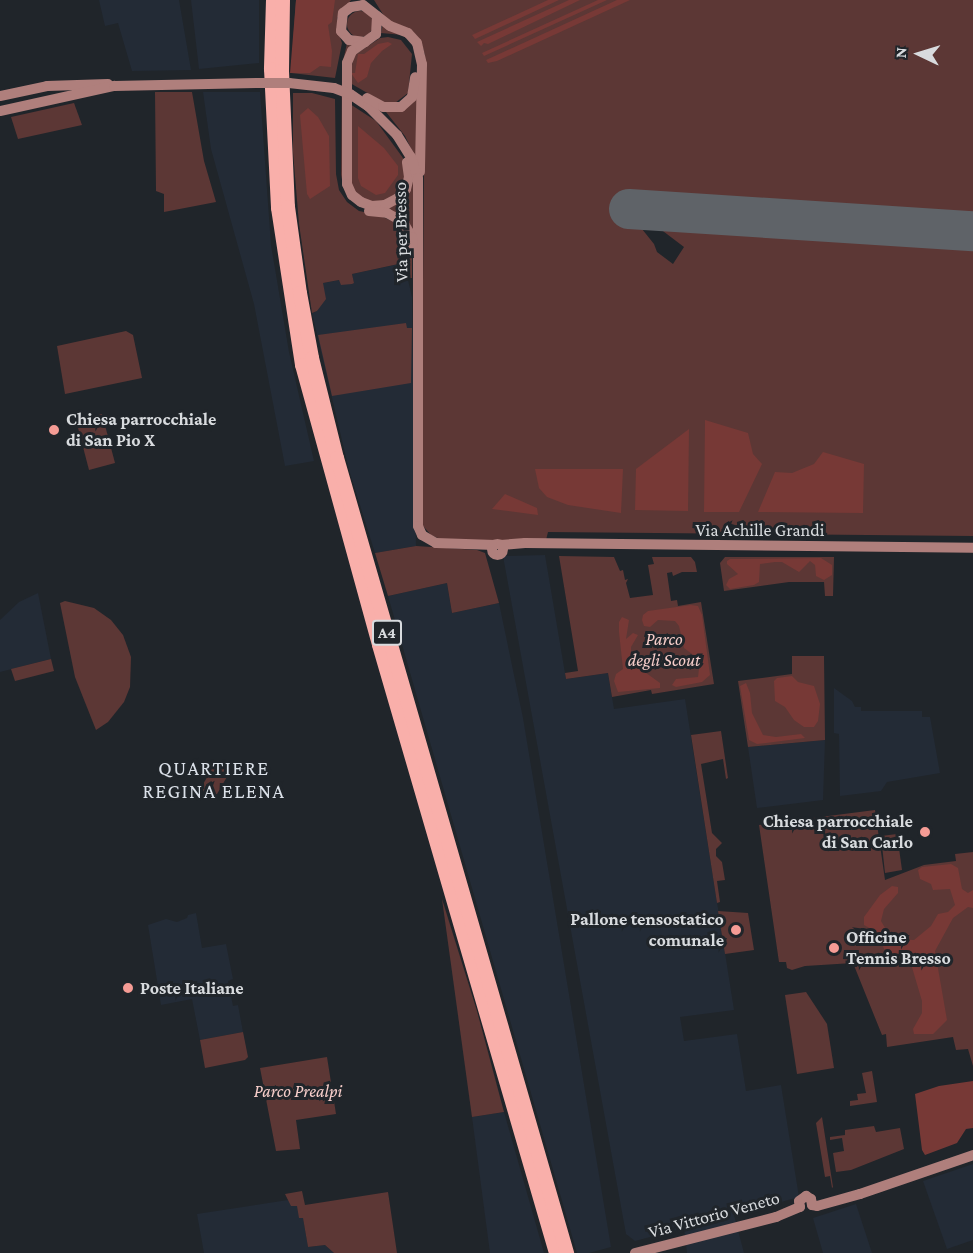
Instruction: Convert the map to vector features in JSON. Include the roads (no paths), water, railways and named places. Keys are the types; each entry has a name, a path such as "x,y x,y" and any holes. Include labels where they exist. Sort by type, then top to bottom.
{"highway":[{"name":"A4","path":"273,0 271,69 278,208 302,365 382,657 556,1253"},
{"name":"A4","path":"283,0 282,71 288,207 312,358 337,458 567,1253"}],"street":[{"path":"418,299 413,266 413,243 407,227 391,215 360,208 348,200 341,187 339,174 340,68 346,38 340,22 352,3 372,9 390,26 408,33 420,50 419,191"},
{"path":"346,38 353,42 368,40 378,29 372,9"},
{"path":"382,34 398,35 413,48 415,64 412,97 406,104 389,108 358,94 350,94 353,102 385,128 396,142 407,163 410,177 405,189 398,198 385,205 366,204 357,199 346,179 347,63 352,51 382,34"},
{"name":"Via per Bresso","path":"81,87 190,83 289,83 334,88 350,94 368,106 397,135 415,168 419,191 418,526 425,537 436,543 481,544 498,548 533,548 542,544"},
{"path":"0,96 47,86 81,87"},
{"path":"0,111 81,87"},
{"name":"Via Achille Grandi","path":"542,544 973,548"},
{"name":"Via Vittorio Veneto","path":"635,1253 776,1217 800,1207 799,1201 806,1196 811,1199 812,1205 853,1196 973,1155"}],"place":[{"name":"Chiesa parrocchiale di San Pio X","path":"54,430"},
{"name":"Chiesa parrocchiale di San Carlo","path":"925,832"},
{"name":"Pallone tensostatico comunale","path":"736,930"},
{"name":"Officine Tennis Bresso","path":"834,948"},
{"name":"Poste Italiane","path":"128,988"}],"district":[{"name":"QUARTIERE REGINA ELENA","path":"214,780"}],"park label":[{"name":"Parco degli Scout","path":"664,650"},
{"name":"Parco Prealpi","path":"298,1091"}]}
